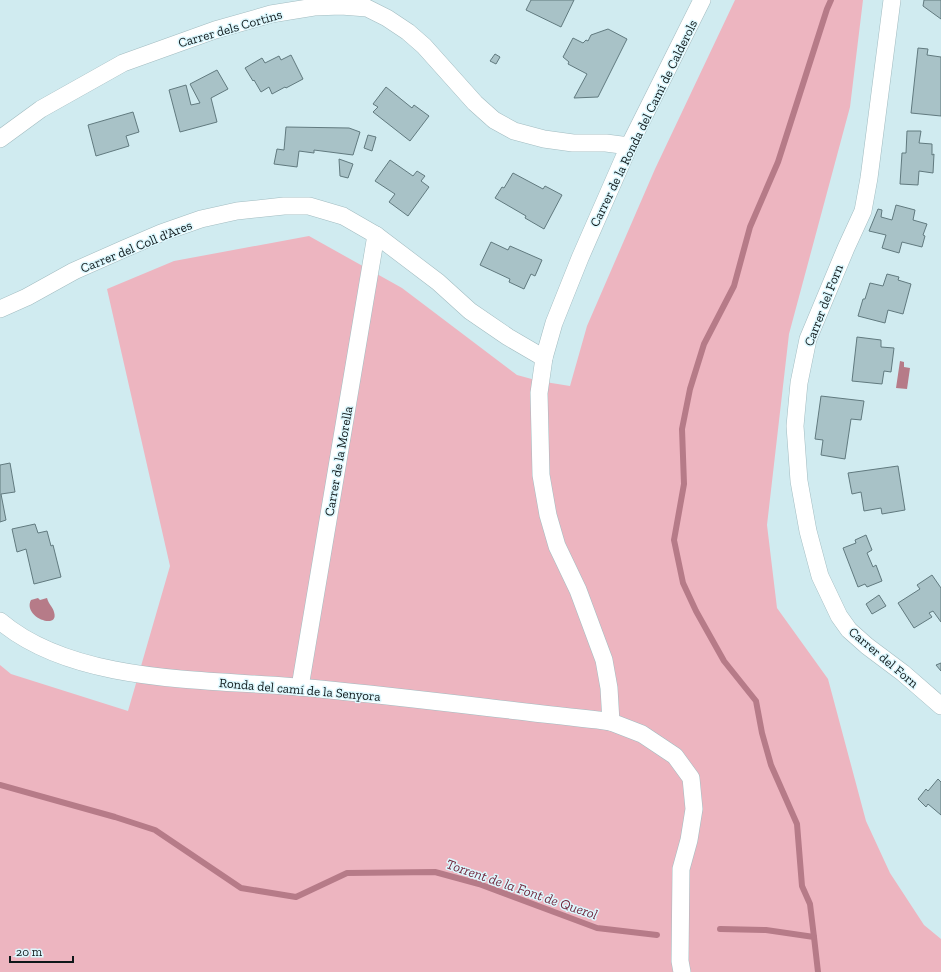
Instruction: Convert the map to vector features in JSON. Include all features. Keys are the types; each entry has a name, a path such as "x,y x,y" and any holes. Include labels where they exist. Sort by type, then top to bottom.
{"street":[{"name":"Carrer de la Ronda del Camí de Calderols","path":"611,722 609,688 604,660 578,590 557,546 548,515 541,475 539,393 544,358 554,323 580,258 629,146 702,0"},
{"name":"Carrer del Forn","path":"892,0 869,178 863,211 808,338 799,383 795,426 799,481 808,531 820,576 839,616 850,630 867,646 941,706"},
{"name":"Carrer dels Cortins","path":"0,139 41,109 123,63 215,30 271,14 314,7 341,6 367,8 387,18 408,32 424,46 475,103 494,120 514,131 544,139 573,143 606,143 629,146"},
{"name":"Carrer del Coll d'Ares","path":"0,309 27,297 74,272 161,233 201,219 237,211 284,206 309,206 343,216 376,235 438,282 470,311 508,337 544,358"},
{"name":"Carrer de la Morella","path":"300,687 376,235"},
{"name":"Ronda del camí de la Senyora","path":"0,621 25,639 49,651 80,662 120,671 175,679 300,687 611,722"},
{"path":"611,722 642,734 675,756 691,778 694,809 689,840 681,869 680,961 682,972"}],"shaded area":[{"path":"735,0 863,0 850,107 789,334 767,525 777,608 828,679 866,821 890,873 924,925 941,939 941,972 0,972 0,665 11,674 128,711 170,566 107,289 174,261 309,236 402,288 517,375 539,381 570,386 587,326 655,169"},
{"path":"900,361 904,362 904,367 910,368 907,389 896,388"},
{"path":"38,598 40,600 47,598 54,612 54,618 52,621 41,620 32,612 30,606 31,600"}],"building":[{"path":"531,0 574,0 561,27 526,10"},
{"path":"924,0 941,0 941,19 923,6"},
{"path":"608,29 627,39 598,97 574,98 587,74 568,64 569,62 563,57 573,38 583,43 586,40 588,41 591,35"},
{"path":"918,48 928,49 927,55 941,57 941,116 911,113"},
{"path":"495,54 500,57 496,64 490,61"},
{"path":"291,55 303,79 272,94 269,87 261,92 245,68 262,58 265,63 279,56 281,60"},
{"path":"217,70 228,89 211,98 217,122 180,132 169,90 186,85 191,105 200,103 190,84"},
{"path":"386,87 412,108 414,105 429,116 410,141 373,112 378,107 373,104"},
{"path":"133,112 139,132 126,136 129,146 96,156 88,125"},
{"path":"286,127 349,128 360,132 353,155 314,150 314,153 299,151 297,167 274,164 277,149 284,150"},
{"path":"907,131 921,131 919,143 932,144 932,155 934,154 933,173 919,171 918,185 900,184 902,153 906,153"},
{"path":"368,135 376,137 372,151 364,148"},
{"path":"339,159 353,164 348,178 340,176"},
{"path":"390,160 413,176 417,171 425,176 421,181 429,187 408,216 389,202 395,194 375,181"},
{"path":"513,173 543,189 545,186 562,195 544,229 525,218 526,216 495,198 502,187 504,188"},
{"path":"896,205 915,210 913,220 927,224 923,235 925,236 922,247 902,242 899,253 882,248 886,235 869,231 878,209 882,210 881,217 892,220"},
{"path":"491,242 508,250 510,246 542,260 535,276 531,274 524,289 509,282 510,279 480,265"},
{"path":"887,274 899,277 898,280 911,284 903,314 888,310 885,323 858,316 870,283 883,286"},
{"path":"857,337 881,340 881,347 894,348 891,372 884,371 882,384 852,381"},
{"path":"821,396 864,401 861,420 851,419 845,459 821,455 823,440 815,439"},
{"path":"10,463 15,492 1,494 6,520 0,522 0,465"},
{"path":"898,466 905,510 882,514 881,508 864,511 861,492 852,494 848,473"},
{"path":"35,524 38,533 47,531 51,546 53,545 61,577 34,584 26,549 17,552 12,529"},
{"path":"866,535 872,550 867,553 873,567 876,565 882,581 867,587 865,584 858,587 843,548 856,543 855,540"},
{"path":"932,575 941,588 941,622 933,611 929,613 932,617 914,628 898,603 920,589 917,585"},
{"path":"879,595 886,606 872,614 866,604"},
{"path":"941,663 941,671 936,665"},
{"path":"938,779 941,782 941,815 928,804 926,807 918,799 926,789 928,791"}],"waterway":[{"path":"814,937 810,904 802,886 797,824 771,765 762,733 756,701 724,661 696,611 683,583 674,540 684,484 682,429 690,389 704,344 734,286 750,227 778,162 831,0"},
{"name":"Torrent de la Font de Querol","path":"0,785 115,817 155,830 241,888 296,897 347,873 435,872 479,884 597,928 657,935"},
{"name":"Torrent de la Font de Querol","path":"720,929 766,930 814,937 818,972"}]}
